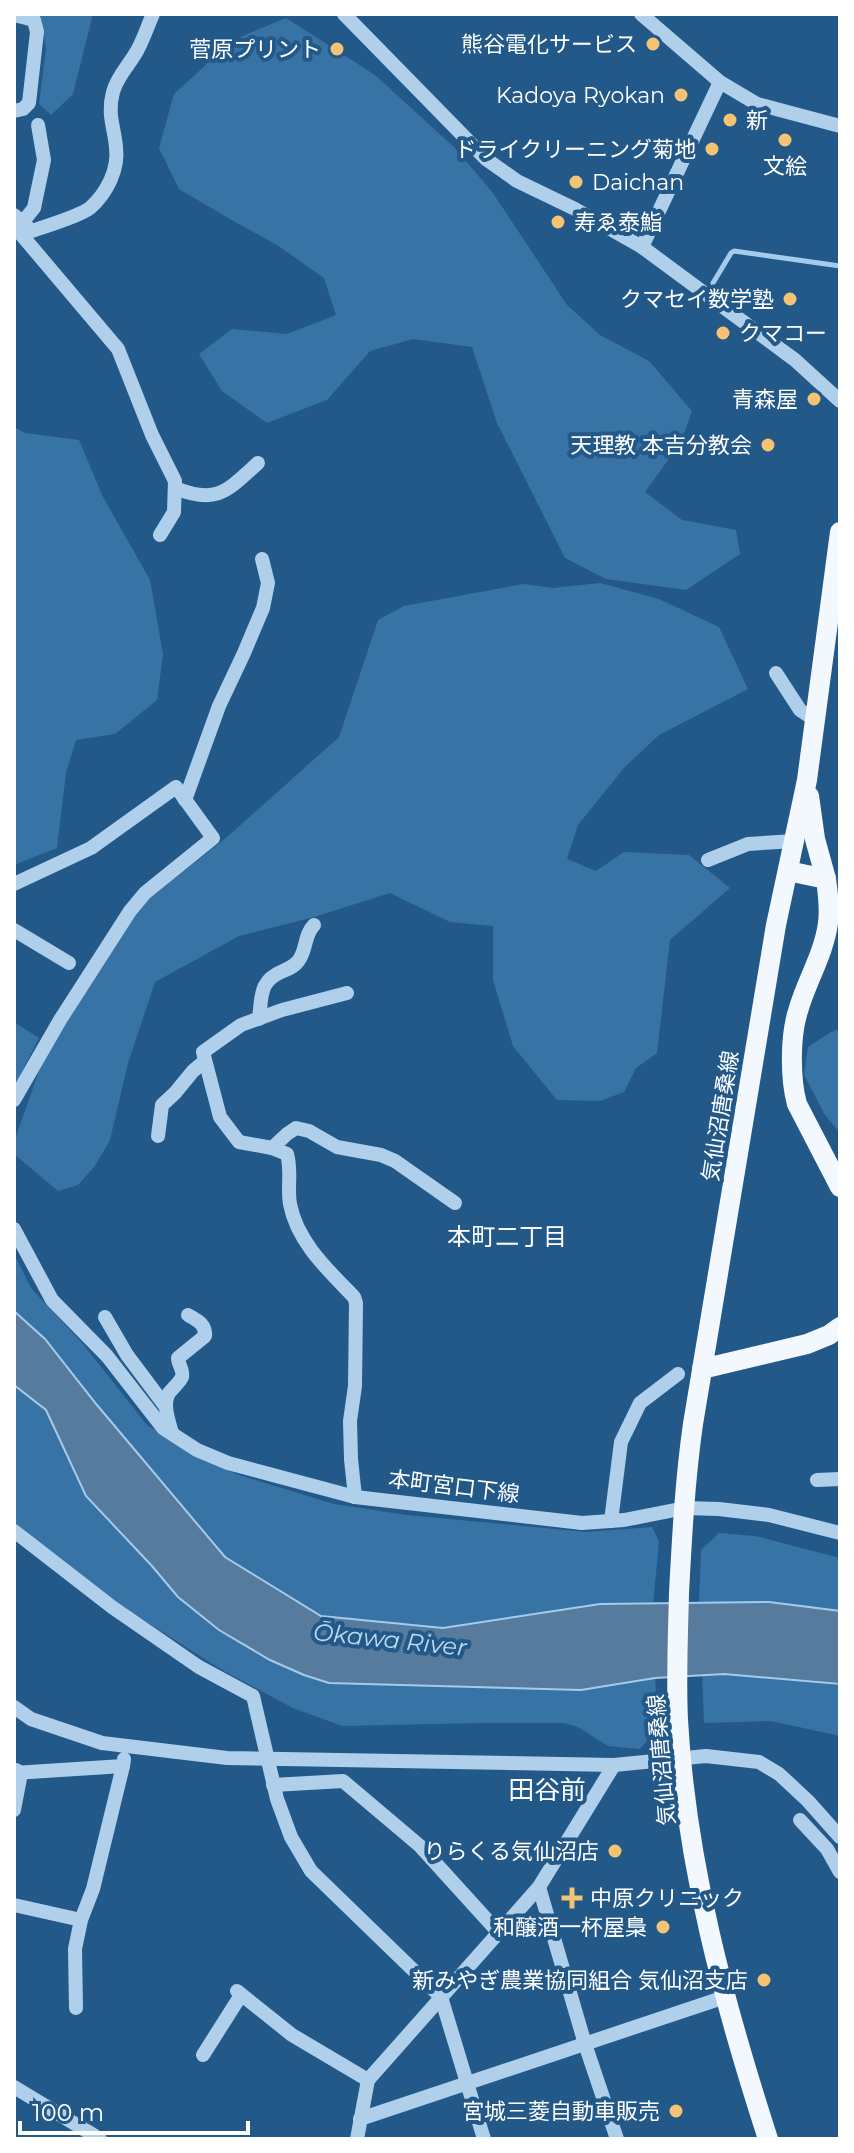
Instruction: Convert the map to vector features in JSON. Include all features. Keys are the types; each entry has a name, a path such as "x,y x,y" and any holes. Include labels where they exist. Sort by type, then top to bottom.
{"main road":[{"name":"気仙沼唐桑線","path":"768,2139 725,1997 707,1923 681,1758 678,1638 681,1562 690,1439 776,925 807,780 840,532"},
{"name":"気仙沼唐桑線","path":"807,780 815,839 826,879 828,924 797,1014 792,1075 797,1104 840,1187"},
{"path":"788,871 826,879"},
{"path":"702,1369 807,1344 840,1327"}],"street":[{"path":"16,225 32,231 88,210 111,181 116,165 110,107 114,88 139,47 153,14"},
{"path":"344,14 486,159 517,181 642,247 795,360 840,401"},
{"path":"641,14 720,82 757,104 840,126"},
{"path":"14,15 34,20 37,32 29,103 23,109 14,111"},
{"path":"642,247 720,82"},
{"path":"16,225 34,208 44,160 38,125"},
{"path":"16,225 118,349 152,435 175,481 174,512 160,535"},
{"path":"175,488 206,497 218,494 230,488 258,463"},
{"path":"185,800 219,706 263,608 268,583 262,559"},
{"path":"776,673 800,710 815,720"},
{"path":"14,884 91,848 176,787 213,838 145,893 130,911 60,1020 14,1100"},
{"path":"708,860 748,844 794,841"},
{"path":"259,1019 265,985 272,975 296,965 303,953 307,934 314,925"},
{"path":"14,930 69,963"},
{"path":"347,993 282,1010 241,1025 203,1052 220,1117 239,1142 287,1154 290,1166 289,1203 313,1255 354,1297 355,1386 350,1421 355,1497"},
{"path":"158,1136 162,1105 205,1061"},
{"path":"272,1148 296,1128 309,1131 337,1147 381,1155 395,1161 455,1203"},
{"name":"本町宮口下線","path":"14,1229 52,1300 107,1356 163,1428 197,1450 228,1463 355,1497 582,1523 685,1508 719,1509 769,1515 840,1533"},
{"path":"172,1433 166,1397 182,1377 178,1358 205,1336 202,1325 188,1315"},
{"path":"105,1317 127,1355 166,1407"},
{"path":"611,1521 621,1442 640,1403 678,1374"},
{"path":"817,1480 840,1479"},
{"path":"14,1531 199,1667 253,1696 273,1785 291,1837 311,1871 441,1997 484,2139"},
{"path":"14,1707 31,1719 102,1743 227,1758 614,1765 706,1756 759,1762 779,1774 837,1828"},
{"path":"76,2008 75,1949 81,1920 93,1889 127,1746"},
{"path":"357,2139 368,2080 539,1887 614,1765"},
{"path":"14,1810 16,1772 123,1766"},
{"path":"273,1785 343,1781 420,1846 499,1933"},
{"path":"800,1820 827,1849 840,1872"},
{"path":"539,1887 585,2044 617,2139"},
{"path":"14,1905 81,1920"},
{"path":"203,2055 239,1993 292,2035 368,2080"},
{"path":"360,2119 725,1997"},
{"path":"14,2087 100,2139"}],"shaded area":[{"path":"40,14 93,14 73,94 51,115 39,104 46,48"},
{"path":"286,18 375,75 454,147 493,193 567,305 600,335 649,361 692,411 681,442 645,492 682,520 736,530 740,554 686,590 606,579 565,558 497,423 472,347 413,339 370,351 327,400 267,423 222,391 199,354 232,329 287,334 336,315 324,278 277,245 179,189 159,148 174,94 233,40"},
{"path":"14,427 25,433 79,440 103,497 150,580 163,654 157,700 115,734 76,740 66,773 57,848 14,865"},
{"path":"600,583 659,599 719,627 748,689 659,735 624,768 578,825 567,859 596,871 624,852 689,855 730,888 670,940 657,1053 636,1068 624,1092 600,1101 557,1100 513,1046 493,980 493,926 450,922 390,893 239,936 155,982 128,1063 110,1140 95,1166 78,1185 58,1191 14,1154 14,1142 52,1034 101,969 136,912 226,838 339,737 378,620 404,606 523,584 553,588"},
{"path":"14,1022 39,1038 14,1087"},
{"path":"840,1029 840,1133 825,1115 804,1075 808,1047"},
{"path":"14,1254 31,1288 83,1344 147,1425 201,1458 239,1475 334,1504 407,1515 586,1532 652,1527 659,1542 653,1604 443,1628 321,1616 226,1557 45,1339 14,1311"},
{"path":"14,1385 46,1410 86,1496 178,1597 219,1630 270,1660 329,1683 581,1690 655,1678 658,1727 640,1749 608,1746 578,1727 564,1723 342,1726 293,1708 222,1670 134,1614 60,1561 14,1523"},
{"path":"719,1533 755,1536 840,1558 840,1611 769,1602 699,1603 701,1550"},
{"path":"724,1674 840,1684 840,1736 771,1721 704,1723 702,1675"}],"water":[{"name":"Ōkawa River","path":"14,1311 45,1339 225,1557 321,1616 443,1628 600,1604 769,1602 840,1611 840,1684 724,1674 655,1678 581,1690 329,1683 270,1660 219,1630 178,1597 86,1496 46,1410 14,1385"}],"waterway":[{"path":"713,283 734,251 840,266"}],"place":[{"name":"熊谷電化サービス","path":"653,44"},
{"name":"菅原プリント","path":"337,49"},
{"name":"Kadoya Ryokan","path":"681,95"},
{"name":"新","path":"730,120"},
{"name":"文絵","path":"785,140"},
{"name":"ドライクリーニング菊地","path":"712,149"},
{"name":"Daichan","path":"576,182"},
{"name":"寿ゑ泰鮨","path":"558,222"},
{"name":"クマセイ数学塾","path":"790,299"},
{"name":"クマコー","path":"723,333"},
{"name":"青森屋","path":"814,399"},
{"name":"天理教 本吉分教会","path":"768,445"},
{"name":"りらくる気仙沼店","path":"615,1851"},
{"name":"中原クリニック","path":"572,1898"},
{"name":"和醸酒一杯屋梟","path":"663,1927"},
{"name":"新みやぎ農業協同組合 気仙沼支店","path":"764,1980"},
{"name":"宮城三菱自動車販売","path":"676,2111"}],"district":[{"name":"本町二丁目","path":"507,1237"},
{"name":"田谷前","path":"547,1790"}]}
